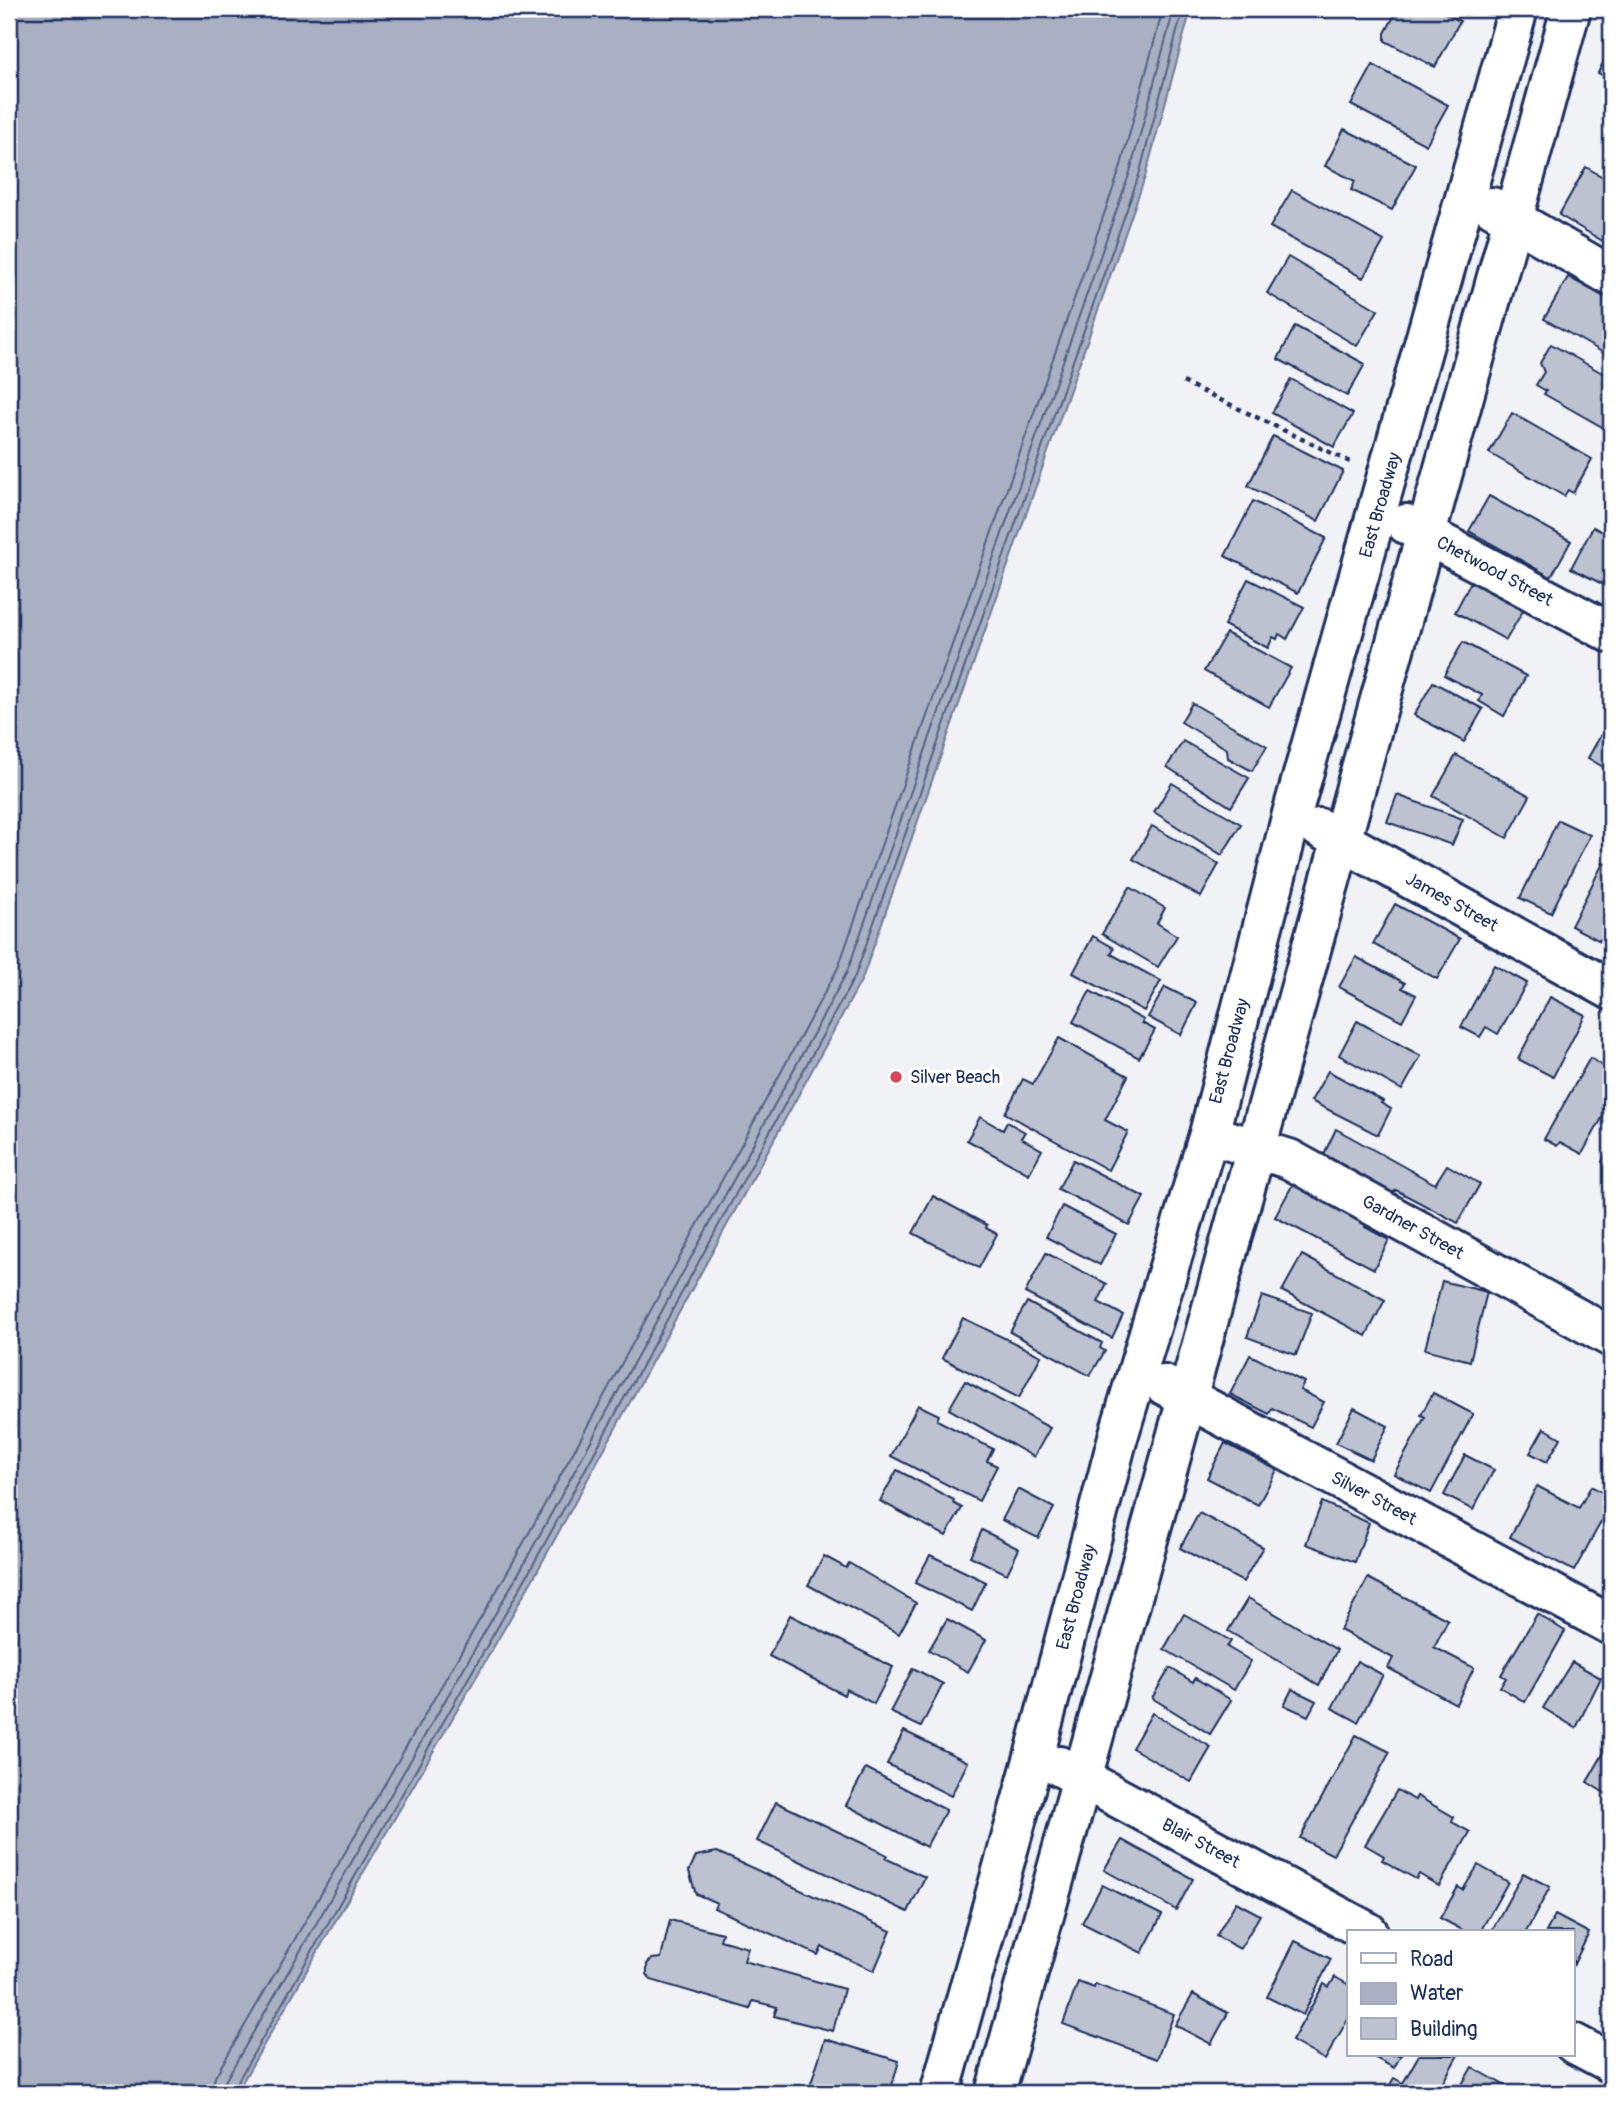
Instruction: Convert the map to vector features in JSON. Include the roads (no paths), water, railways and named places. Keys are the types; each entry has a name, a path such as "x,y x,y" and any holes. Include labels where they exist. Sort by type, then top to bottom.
{"street":[{"name":"East Broadway","path":"940,2093 1138,1371 1209,1134 1292,814 1518,9"},
{"path":"995,2093 1252,1148 1341,841 1571,9"},
{"path":"1466,191 1611,276"},
{"name":"Chetwood Street","path":"1379,510 1611,633"},
{"name":"James Street","path":"1292,814 1611,990"},
{"name":"Gardner Street","path":"1209,1134 1289,1159 1611,1337"},
{"name":"Silver Street","path":"1138,1371 1611,1625"},
{"name":"Blair Street","path":"1035,1753 1364,1930"},
{"path":"1574,2044 1611,2063"}],"water":[{"path":"9,9 1191,9 1145,177 862,979 534,1577 236,2093 9,2093"}],"place":[{"name":"Silver Beach","path":"896,1077"}]}
